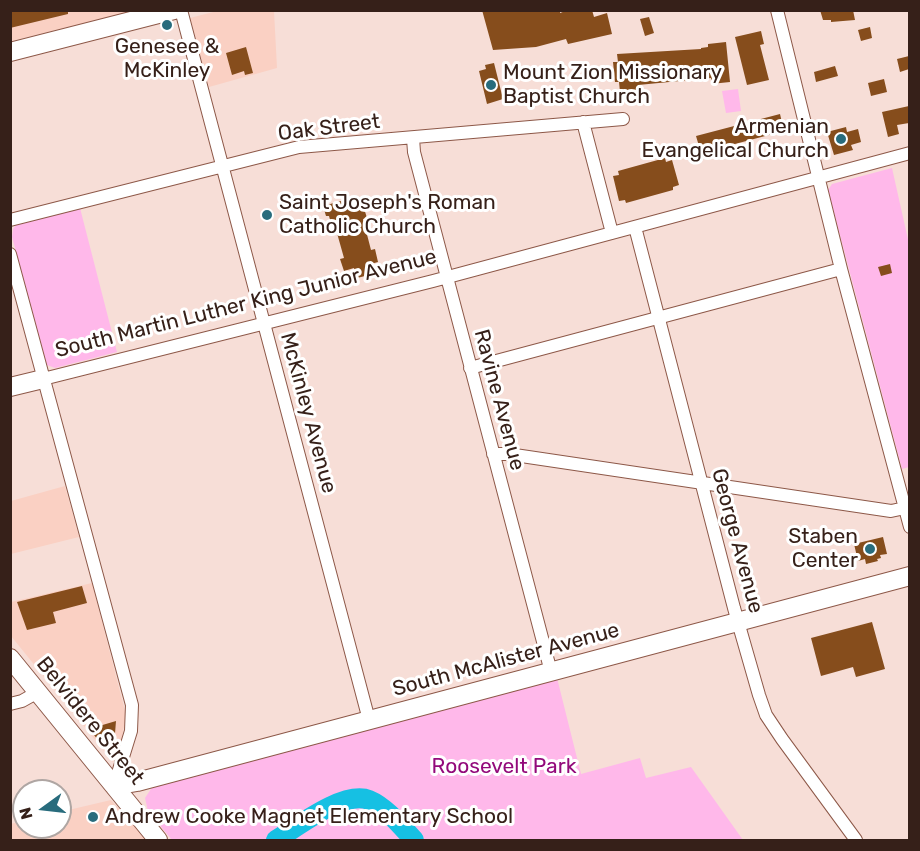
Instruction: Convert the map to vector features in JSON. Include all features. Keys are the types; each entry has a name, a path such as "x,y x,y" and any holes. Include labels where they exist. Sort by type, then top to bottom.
{"street":[{"path":"10,52 174,10"},
{"name":"McKinley Avenue","path":"182,10 369,720"},
{"path":"777,10 841,269 909,527"},
{"name":"Oak Street","path":"10,220 299,147 623,119"},
{"path":"583,122 612,233"},
{"name":"Ravine Avenue","path":"413,138 414,152 551,672"},
{"name":"South Martin Luther King Junior Avenue","path":"10,387 447,277 909,153"},
{"name":"George Avenue","path":"635,227 759,695 766,714 856,840"},
{"path":"10,254 132,705 131,731 114,786"},
{"path":"470,368 841,269"},
{"path":"493,454 508,454 891,511 905,508"},
{"name":"South McAlister Avenue","path":"114,786 137,782 909,576"},
{"name":"Belvidere Street","path":"10,658 158,840"},
{"path":"10,704 22,701 38,692"}],"shaded area":[{"path":"11,10 134,11 11,41"},
{"path":"217,11 274,11 277,68 209,87 190,18"},
{"path":"65,486 79,537 11,554 11,501"},
{"path":"92,583 126,715 119,754 113,762 11,636 11,602"},
{"name":"Andrew Cooke Magnet Elementary School","path":"111,800 148,840 11,840 10,824 12,824 12,839 72,839 72,809"}],"green space":[{"path":"738,89 741,111 726,113 722,91"},
{"path":"892,168 909,244 909,467 902,469 828,190 832,184"},
{"path":"80,208 117,352 55,368 47,365 12,237 13,229 16,225"},
{"name":"Roosevelt Park","path":"557,678 581,774 640,758 646,778 691,767 743,840 172,840 148,811 145,798 153,786"}],"building":[{"path":"10,10 68,10 68,14 10,28"},
{"path":"482,10 560,10 560,13 568,10 592,10 594,17 607,13 612,34 568,44 566,39 536,47 493,50"},
{"path":"820,10 853,10 855,20 831,22 831,20 823,20"},
{"path":"649,17 654,33 645,36 640,19"},
{"path":"870,27 872,38 861,41 858,30"},
{"path":"761,31 764,44 760,45 769,80 747,85 735,37"},
{"path":"726,42 730,82 711,84 711,78 638,85 639,90 620,92 619,82 615,82 613,62 618,62 617,54 701,49 708,47 708,44"},
{"path":"246,47 253,73 245,75 244,71 232,75 226,53"},
{"path":"909,56 909,69 900,72 897,59"},
{"name":"Mount Zion Missionary Baptist Church","path":"494,63 503,99 487,104 479,71 486,69 485,65"},
{"path":"835,66 838,76 816,82 814,72"},
{"path":"884,79 887,92 871,96 868,83"},
{"path":"909,106 909,123 897,125 899,134 888,137 882,112"},
{"path":"780,114 784,131 701,153 696,136"},
{"path":"846,127 847,132 858,129 861,142 851,145 853,150 834,155 827,132"},
{"path":"665,158 666,162 672,160 679,185 673,187 673,190 626,203 625,200 619,201 613,176 619,175 618,171"},
{"path":"341,201 344,210 363,205 367,218 363,219 371,250 375,249 378,262 367,265 369,275 357,278 354,268 344,271 340,259 344,258 335,226 332,227 323,206"},
{"path":"890,264 892,273 881,276 878,267"},
{"name":"Staben Center","path":"883,537 887,554 880,555 881,558 877,559 878,561 866,564 865,559 858,561 854,544"},
{"path":"82,586 87,603 53,612 56,623 27,630 17,602"},
{"path":"872,622 885,669 856,677 853,667 821,676 811,638"},
{"path":"116,721 113,758 89,729"}],"waterway":[{"path":"276,840 321,811 347,800 359,798 382,807 414,840"}],"place":[{"name":"Genesee & McKinley","path":"167,25"},
{"name":"Mount Zion Missionary Baptist Church","path":"491,85"},
{"name":"Armenian Evangelical Church","path":"841,139"},
{"name":"Saint Joseph's Roman Catholic Church","path":"267,215"},
{"name":"Staben Center","path":"870,549"},
{"name":"Andrew Cooke Magnet Elementary School","path":"93,817"}]}
